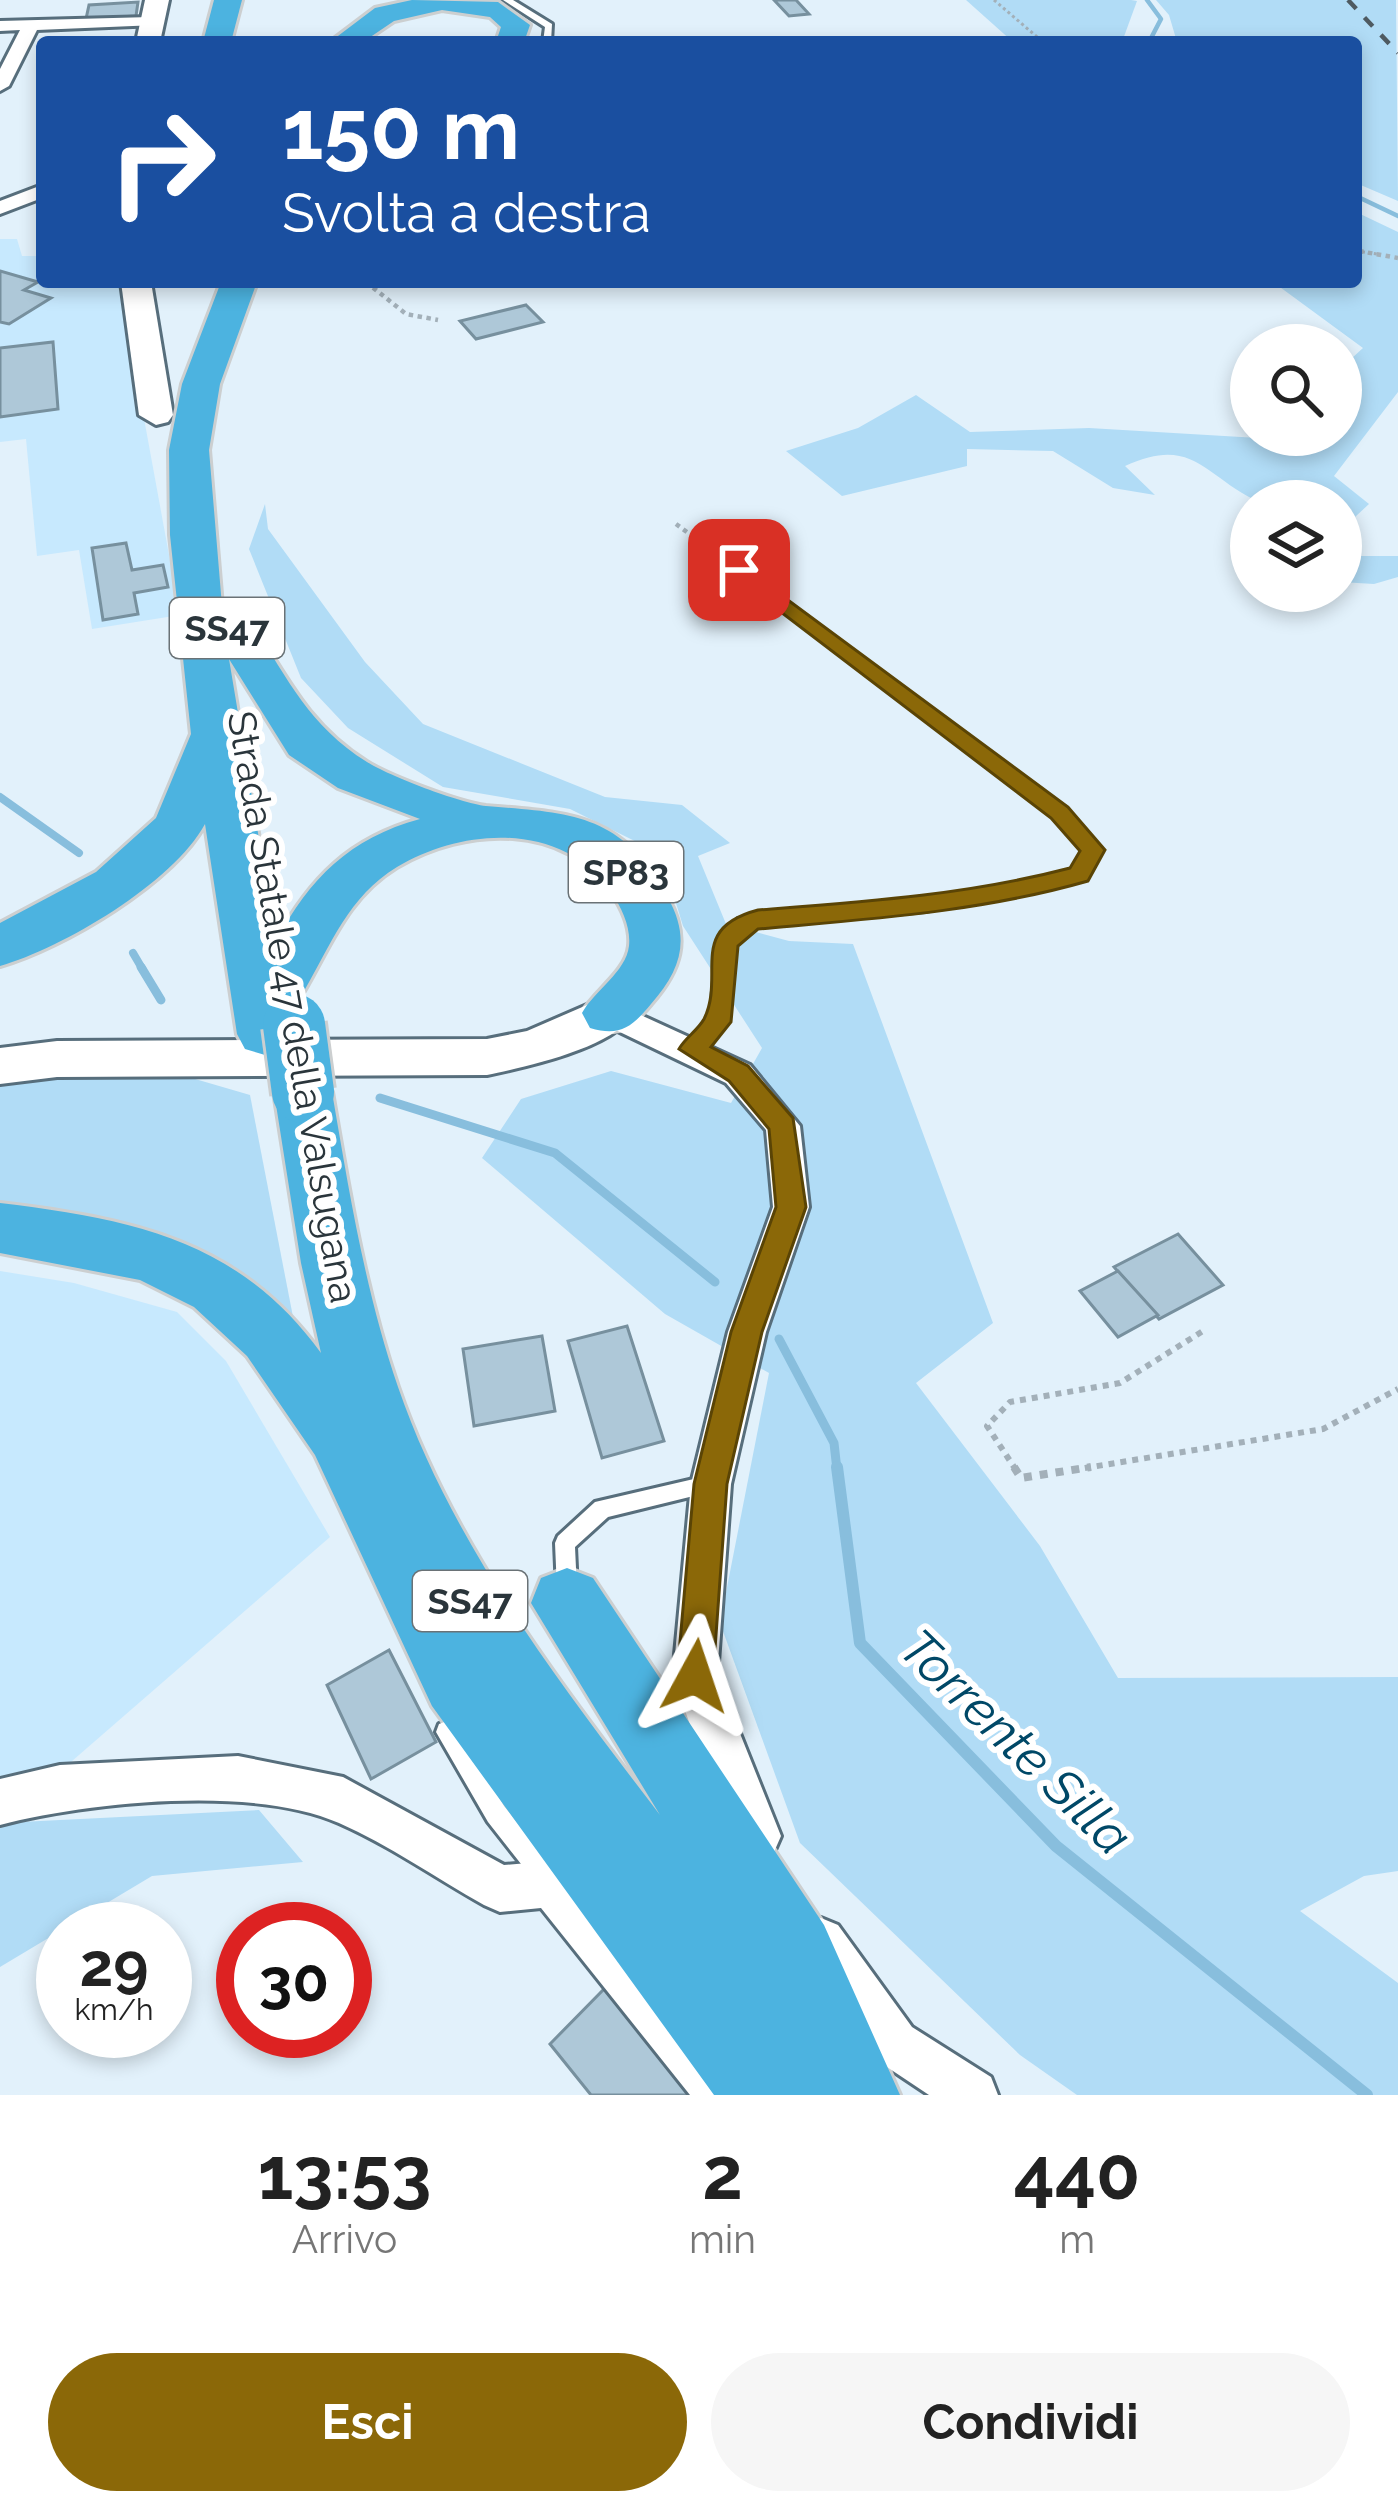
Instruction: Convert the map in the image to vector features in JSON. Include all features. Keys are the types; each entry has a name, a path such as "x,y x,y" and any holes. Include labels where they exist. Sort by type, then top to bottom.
{"highway":[{"path":"219,36 228,0"},
{"path":"350,36 385,14 443,1 498,10 516,25 512,36"},
{"path":"341,36 343,4"},
{"path":"329,36 343,4"},
{"name":"Strada Statale 47 della Valsugana","path":"237,288 201,384 189,450 191,535 215,734 346,1318 379,1427 436,1546 518,1681 627,1833 837,2095"},
{"name":"Strada Statale 47 della Valsugana","path":"253,288 214,418 210,491 284,1046 280,1179 310,1330 340,1435 430,1629 568,1870 767,2095"},
{"path":"155,415 191,535"},
{"path":"226,618 306,744 355,777 476,820"},
{"path":"0,947 115,885 178,827 215,734"},
{"name":"SP83","path":"284,1046 322,909 349,876 404,842 476,820 560,829 605,850 634,880 652,918 656,947 641,978 610,1013"},
{"path":"0,1228 126,1245 194,1273 246,1311 340,1435"},
{"path":"567,1603 795,1954 861,2095"},
{"path":"430,1629 418,1670 447,1732"}],"main road":[{"path":"138,297 155,415"},
{"name":"SP83","path":"0,1066 57,1059 487,1057 536,1047 610,1013"}],"street":[{"path":"0,26 152,21"},
{"path":"0,86 31,25"},
{"path":"0,208 36,193"},
{"path":"610,1013 738,1074 783,1126 791,1207 747,1332 711,1484 695,1676 732,1782 789,1898 895,2044 973,2095"},
{"path":"0,1802 60,1787 238,1778 343,1800 500,1889 568,1870 722,2095"}],"lane":[{"path":"507,0 549,26 548,36"},
{"path":"693,1049 718,1022 725,943 743,923 1016,891 1079,874 1093,850 1059,813 739,570"},
{"path":"567,1603 565,1543 602,1509 711,1484"},
{"path":"447,1732 496,1814 568,1870"}],"path":[{"path":"994,0 1036,36"},
{"path":"1362,252 1398,258"},
{"path":"374,288 406,314 438,320"},
{"path":"676,524 739,570"},
{"path":"1203,1331 1120,1383 1010,1402 986,1426 1021,1478 1323,1429 1398,1389"}],"shaded area":[{"path":"966,0 1137,1 1124,36 1006,36"},
{"path":"1156,0 1396,0 1398,201 1362,186 1362,36 1175,36 1169,15"},
{"path":"1362,215 1398,232 1398,392 1362,439 1362,324 1330,324 1281,288 1362,288"},
{"path":"0,239 17,239 22,256 36,256 36,288 120,288 180,615 92,629 79,550 37,556 26,439 0,442"},
{"path":"916,395 970,432 1089,428 1230,436 1230,456 1349,456 1334,476 1339,480 1230,480 1230,485 1196,462 1166,455 1125,466 1155,495 1113,488 1053,451 967,449 967,466 842,496 786,451 858,428"},
{"path":"265,504 268,529 365,662 423,724 605,797 682,805 730,843 698,856 726,924 789,941 853,944 993,1323 916,1383 1040,1546 1118,1678 1398,1677 1398,1871 1364,1876 1300,1911 1398,1983 1398,2095 1077,2095 1020,2055 800,1843 720,1623 769,1373 665,1314 482,1158 521,1099 611,1071 731,1103 762,1048 683,926 661,854 570,809 443,787 348,728 301,678 249,549"},
{"path":"1362,556 1398,556 1398,577 1362,583"},
{"path":"178,1074 250,1095 294,1322 0,1218 0,1080"},
{"path":"0,1271 74,1283 177,1312 226,1361 330,1537 64,1768 0,1787"},
{"path":"259,1810 303,1862 152,1876 109,1902 36,1902 36,1945 0,1967 0,1823"}],"building":[{"path":"774,0 796,0 809,14 789,16"},
{"path":"138,2 136,16 86,19 89,5"},
{"path":"0,271 36,281 24,290 51,298 9,324 0,322"},
{"path":"526,305 543,322 476,339 460,321"},
{"path":"53,342 58,409 0,417 0,348"},
{"path":"126,543 132,570 163,565 168,587 134,593 138,614 103,620 92,548"},
{"path":"1178,1234 1223,1285 1159,1319 1114,1267"},
{"path":"1118,1271 1158,1315 1118,1337 1080,1291"},
{"path":"627,1326 664,1441 602,1458 568,1341"},
{"path":"542,1336 555,1411 474,1426 463,1349"},
{"path":"389,1650 436,1742 371,1779 327,1685"},
{"path":"607,1986 698,2095 591,2095 550,2044"}],"waterway":[{"path":"1147,0 1161,19 1152,36"},
{"path":"1362,199 1398,216"},
{"name":"Torrente Silla","path":"0,797 79,853"},
{"name":"Torrente Silla","path":"133,953 143,970"},
{"name":"Torrente Silla","path":"141,967 161,1000"},
{"name":"Torrente Silla","path":"380,1098 555,1153 715,1282"},
{"name":"Torrente Silla","path":"779,1339 834,1443 837,1470"},
{"name":"Torrente Silla","path":"837,1467 860,1643 1056,1846 1367,2095"}],"railway":[{"path":"1348,0 1398,53"}],"route":[{"path":"695,1676 711,1484 747,1332 791,1207 783,1126 738,1074 693,1049 718,1022 725,943 743,923 758,920 925,906 1016,891 1079,874 1093,850 1059,813 739,570"}]}
